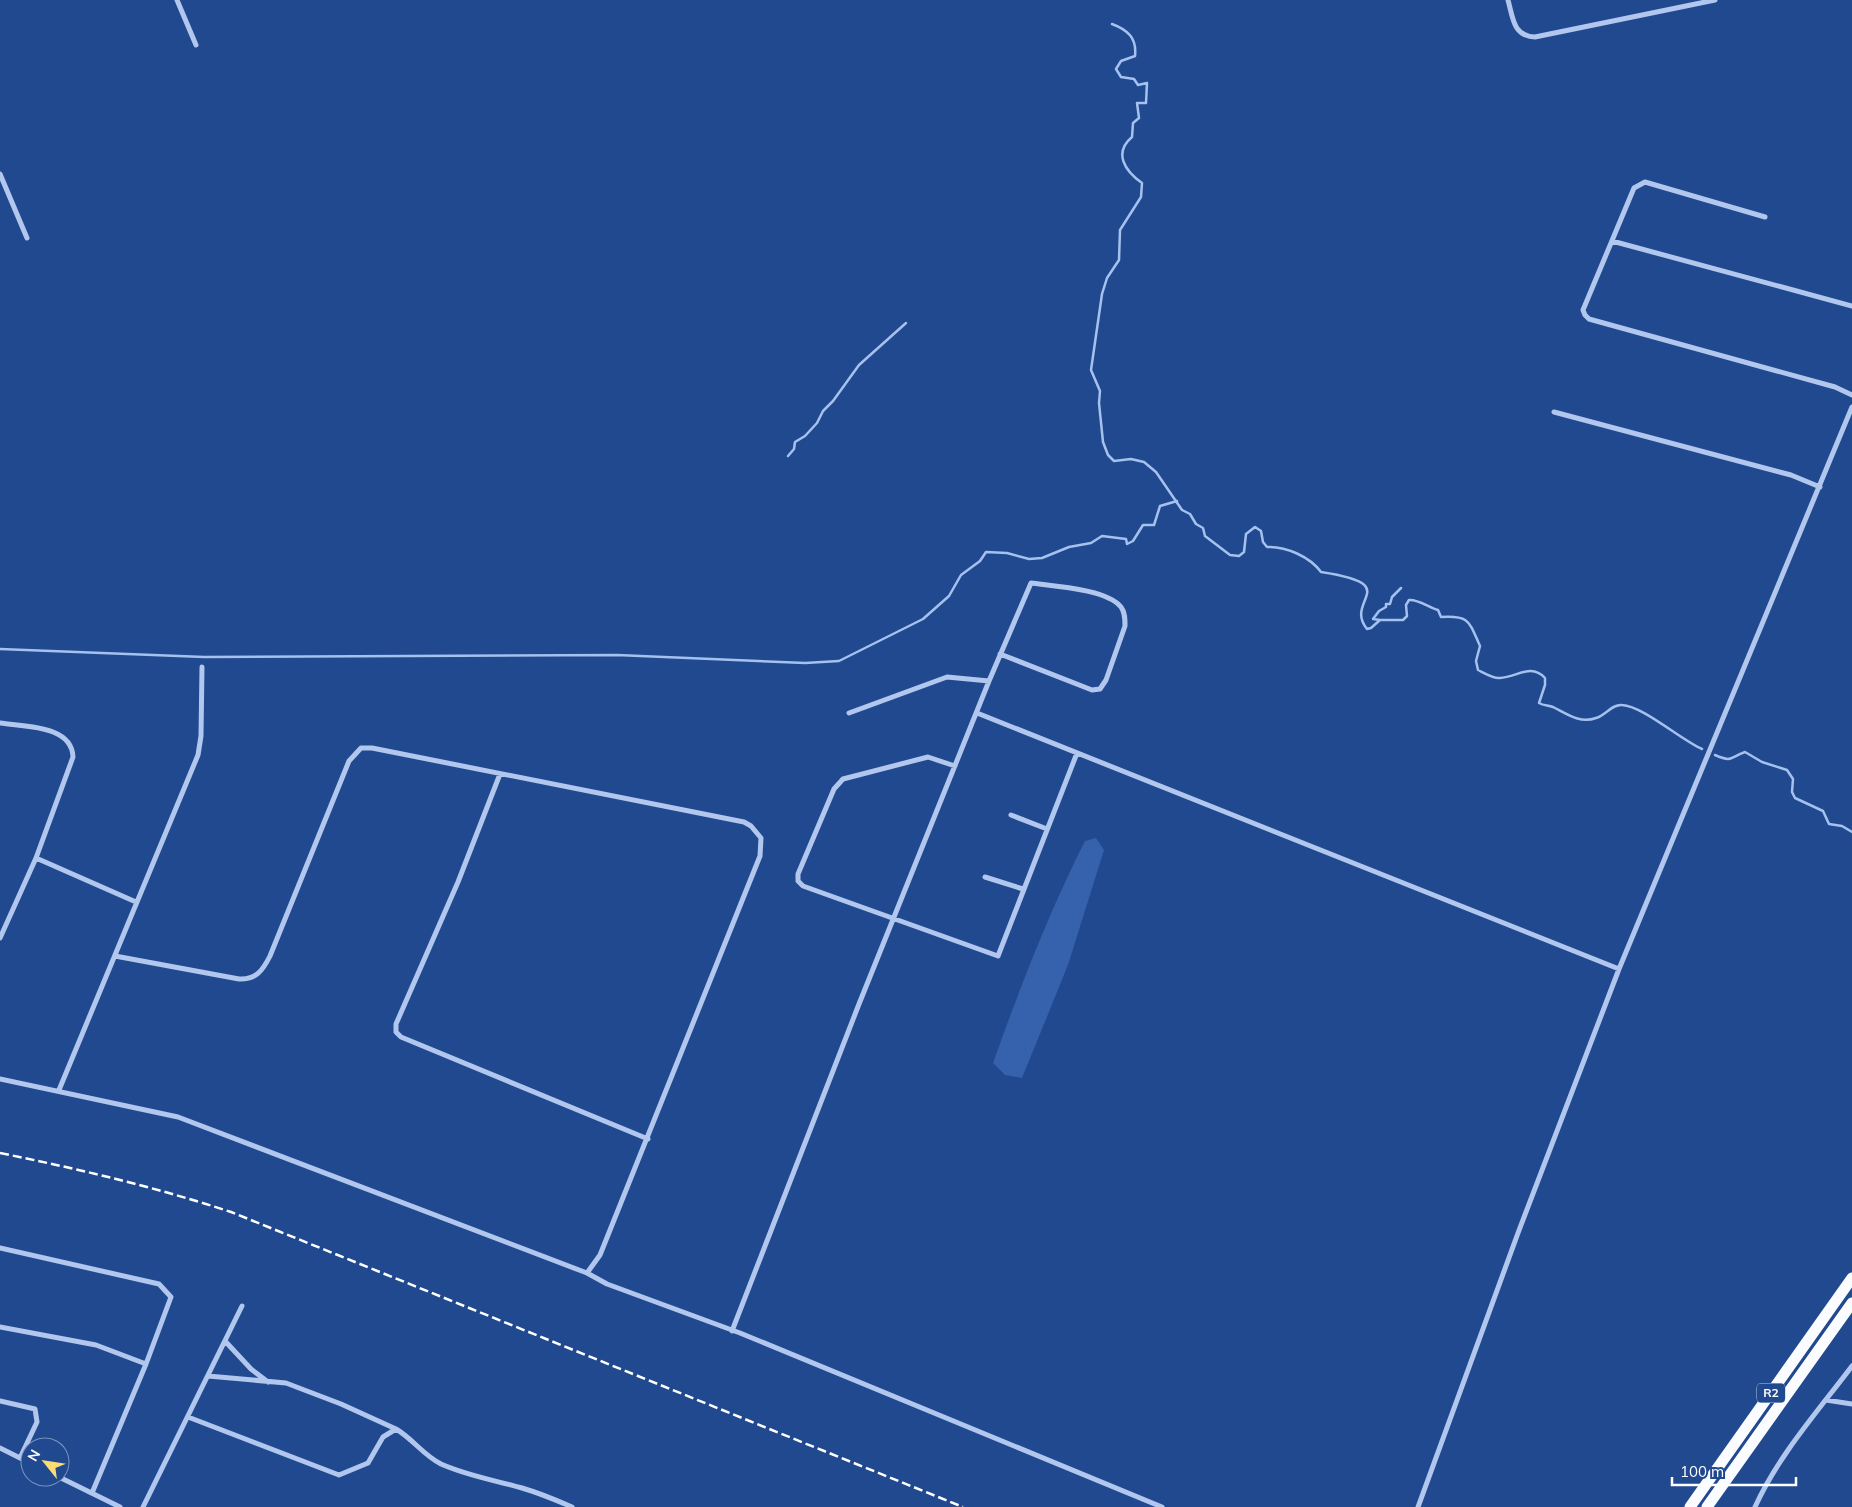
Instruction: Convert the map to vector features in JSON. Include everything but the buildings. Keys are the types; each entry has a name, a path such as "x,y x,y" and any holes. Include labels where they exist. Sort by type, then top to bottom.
{"highway":[{"name":"R2","path":"1690,1507 1852,1278"},
{"name":"R2","path":"1707,1507 1852,1303"}],"street":[{"path":"177,0 196,45"},
{"path":"1508,0 1517,30 1525,36 1535,37 1715,0"},
{"path":"0,174 27,238"},
{"path":"1765,217 1645,182 1634,188 1583,310 1585,315 1589,318 1835,386 1852,395"},
{"path":"1612,241 1852,306"},
{"path":"1418,1507 1518,1233 1619,969 1673,834 1820,488 1852,407"},
{"path":"1554,412 1791,476 1820,488"},
{"path":"732,1330 893,918 989,680 1000,654 1031,583 1082,591 1112,600 1122,608 1125,626 1109,671 1100,689 1092,690 1000,654"},
{"path":"59,1090 198,755 201,736 202,666"},
{"path":"850,713 947,677 989,680"},
{"path":"977,713 1619,969"},
{"path":"0,723 58,733 69,740 73,747 73,757 36,858 0,938"},
{"path":"115,956 239,979 255,977 270,956 349,760 361,748 372,748 744,822 752,826 762,838 760,856 600,1255 587,1273"},
{"path":"955,766 928,757 843,779 834,790 798,874 798,881 803,886 998,956 1077,753"},
{"path":"500,774 458,882 396,1024 396,1032 401,1037 463,1064 648,1139"},
{"path":"1011,815 1047,829"},
{"path":"36,858 136,902"},
{"path":"985,877 1023,889"},
{"path":"0,1079 59,1090 178,1117 587,1273 606,1284 732,1330 1162,1507"},
{"path":"0,1248 159,1284 171,1297 146,1364 92,1493"},
{"path":"143,1507 242,1306"},
{"path":"0,1327 96,1345 146,1364"},
{"path":"225,1341 251,1369 268,1382"},
{"path":"1755,1507 1768,1482 1852,1366"},
{"path":"208,1376 286,1383 341,1404 410,1437 421,1451 440,1463 472,1477 522,1488 572,1507"},
{"path":"0,1400 35,1409 38,1422 30,1437"},
{"path":"1826,1400 1852,1404"},
{"path":"188,1417 339,1475 368,1464 383,1438 396,1430"},
{"path":"0,1448 20,1458"},
{"path":"70,1482 120,1507"}],"shaded area":[{"path":"1096,838 1104,850 1068,965 1022,1078 1005,1075 993,1063 1024,978 1059,895 1085,841"}],"waterway":[{"path":"1112,24 1127,32 1133,40 1135,50 1135,56 1121,61 1116,69 1121,77 1134,79 1138,85 1147,83 1146,103 1137,103 1139,118 1133,123 1132,137 1126,143 1122,155 1126,167 1142,183 1141,197 1120,230 1119,260 1107,278 1102,294 1091,370 1100,391 1099,403 1103,442 1108,455 1114,461 1131,459 1144,462 1156,472 1182,510 1190,514 1196,524 1203,528 1205,536 1230,555 1239,556 1244,552 1246,534 1255,527 1261,531 1263,542 1267,547 1282,548 1304,557 1321,572 1361,582 1367,588 1362,610 1362,619 1367,629 1380,620 1403,620 1407,616 1406,605 1409,600 1419,602 1438,610 1441,617 1458,617 1467,622 1480,646 1476,661 1478,670 1498,678 1529,671 1540,674 1545,678 1545,685 1539,703 1584,720 1600,717 1618,705 1631,707 1651,717 1702,749"},
{"path":"788,456 794,449 795,442 805,436 817,423 823,411 833,401 859,365 906,323"},
{"path":"0,649 204,657 617,655 805,663 839,661 923,619 949,596 961,575 980,561 986,552 1007,553 1029,559 1042,558 1069,547 1091,543 1102,536 1126,539 1127,544 1133,541 1143,525 1154,525 1160,506 1177,501"},
{"path":"1380,620 1373,619 1379,611 1386,607 1386,604 1390,604 1392,597 1401,588"},
{"path":"1715,755 1728,759 1745,752 1762,762 1787,770 1793,779 1792,792 1795,798 1823,811 1829,824 1842,826 1852,832"}],"railway":[{"path":"0,1153 117,1179 231,1212 963,1507"}]}
